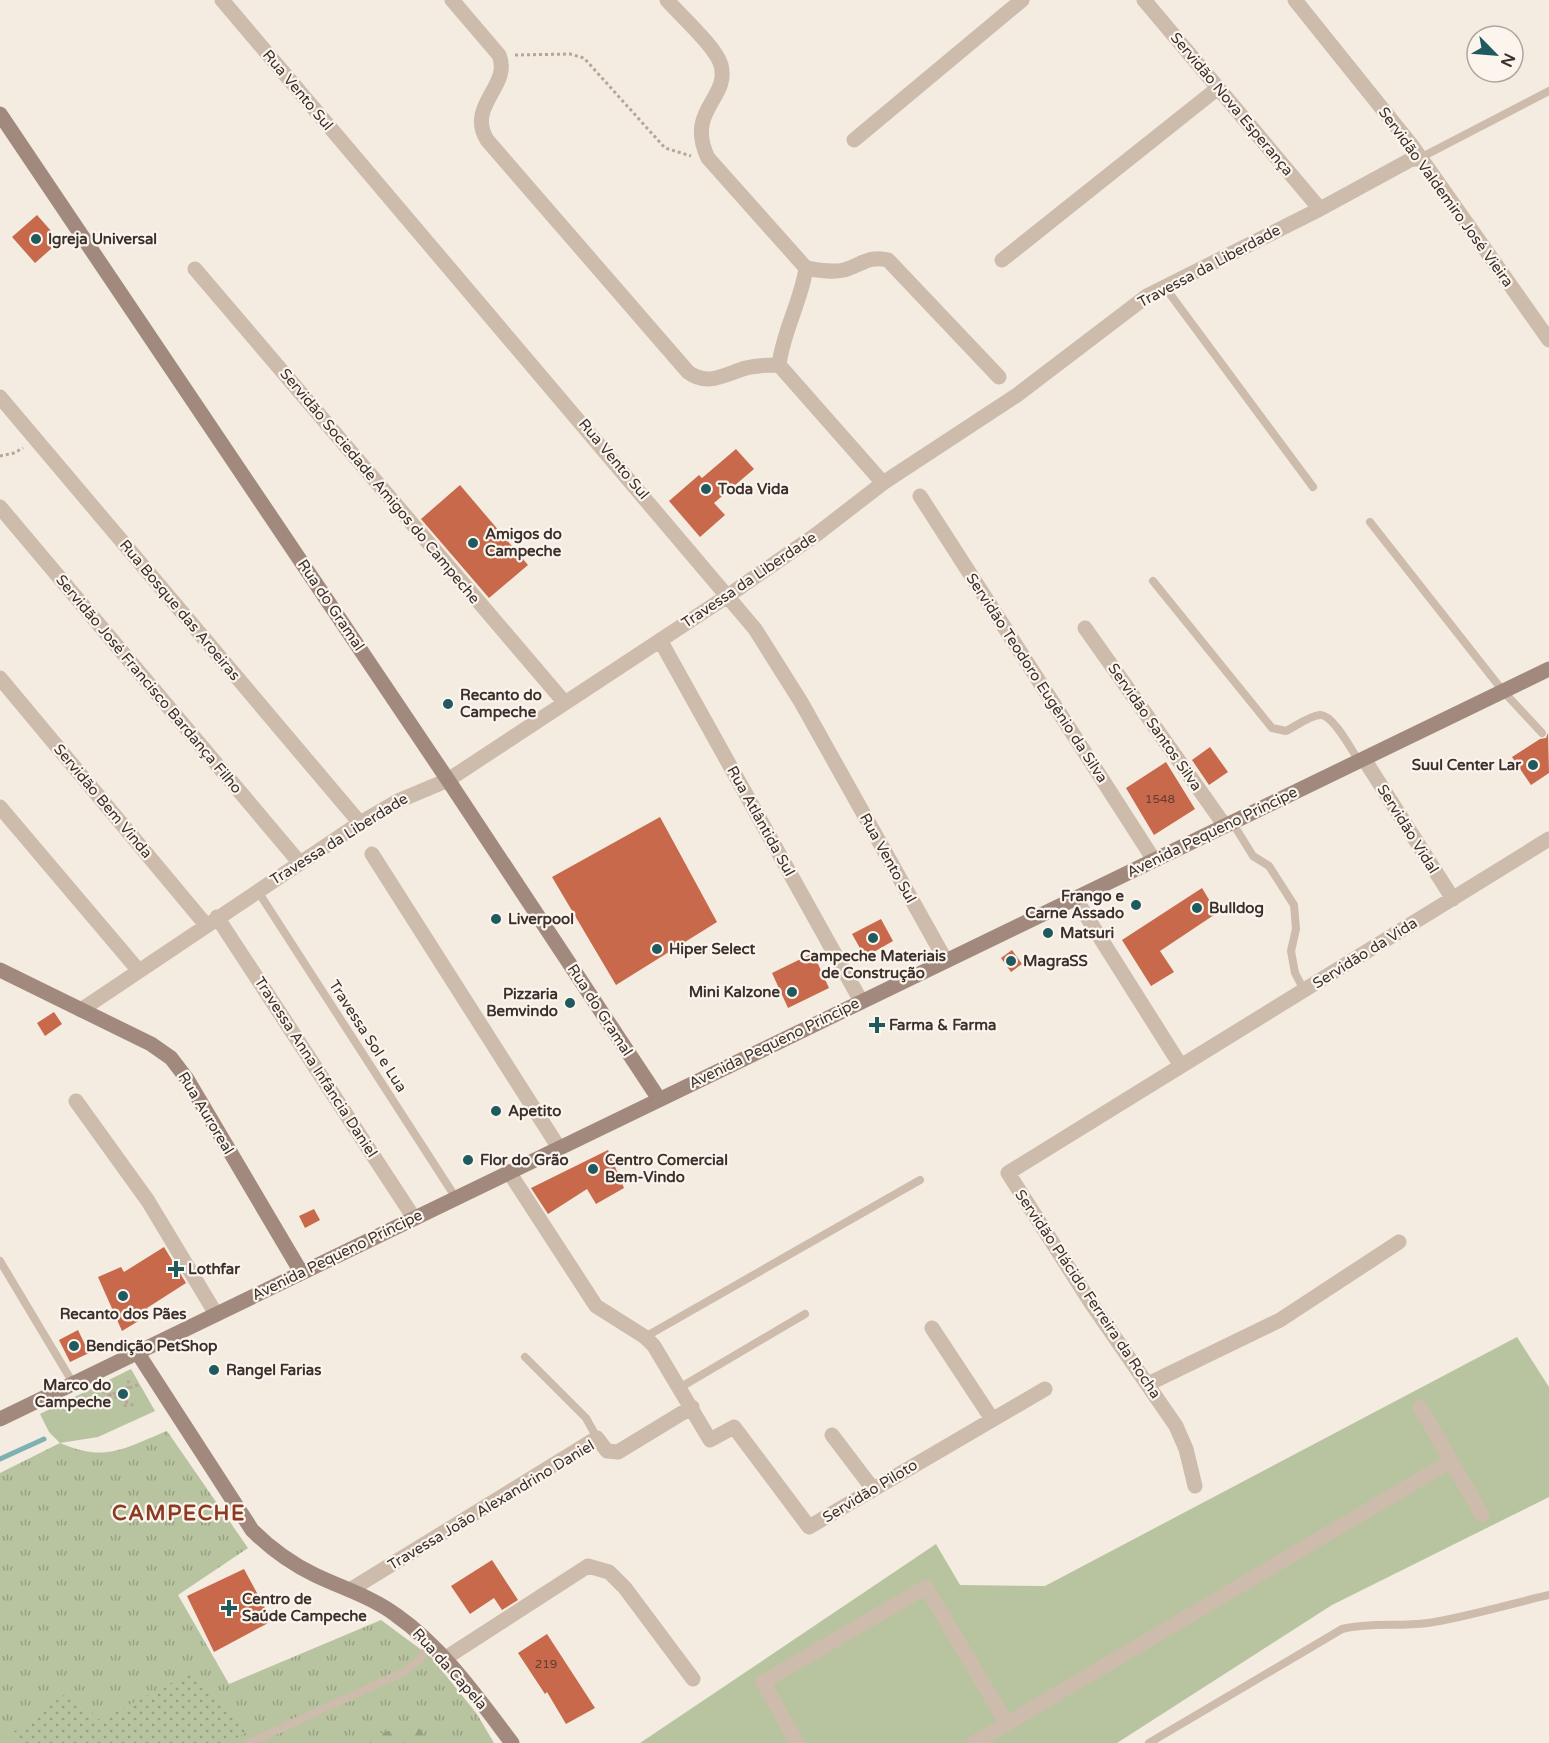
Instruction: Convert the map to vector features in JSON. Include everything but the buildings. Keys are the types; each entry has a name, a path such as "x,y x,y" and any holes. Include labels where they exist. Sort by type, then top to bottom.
{"main road":[{"name":"Rua do Gramal","path":"0,114 448,780 659,1099"},
{"name":"Avenida Pequeno Príncipe","path":"0,1419 1549,669"},
{"name":"Rua Auroreal","path":"0,970 151,1044 179,1066 301,1272"},
{"name":"Rua da Capela","path":"137,1352 252,1530 276,1553 395,1614 430,1643 512,1743"}],"street":[{"name":"Rua Vento Sul","path":"222,0 729,595 781,668 946,961"},
{"path":"452,0 500,55 503,63 501,73 484,107 480,120 482,131 688,372 697,379 709,380 748,367 779,365"},
{"path":"667,0 721,64 721,78 699,131 708,158 806,268 829,271 845,269 868,258 888,260 999,377"},
{"path":"854,140 1022,0"},
{"name":"Servidão Nova Esperança","path":"1144,0 1320,209"},
{"name":"Servidão Valdemiro José Vieira","path":"1295,0 1420,158 1549,340"},
{"path":"1002,260 1218,88"},
{"name":"Travessa da Liberdade","path":"81,1010 299,862 398,801 448,780 729,595 817,534 883,483 1017,396 1121,315 1164,286 1320,209 1396,167 1420,158"},
{"path":"806,268 799,302 781,348 779,365 883,483"},
{"name":"Servidão Sociedade Amigos do Campeche","path":"195,269 565,703"},
{"name":"Rua Bosque das Aroeiras","path":"0,397 360,823"},
{"name":"Servidão Teodoro Eugênio da Silva","path":"920,495 1154,860"},
{"name":"Servidão José Francisco Bardança Filho","path":"0,507 299,862"},
{"name":"Servidão Santos Silva","path":"1085,628 1228,824"},
{"name":"Rua Atlântida Sul","path":"660,640 861,1002"},
{"name":"Servidão Bem Vinda","path":"0,678 211,921"},
{"name":"Servidão Vidal","path":"1361,760 1453,899"},
{"path":"0,807 139,971"},
{"name":"Servidão da Vida","path":"1181,1066 1549,839"},
{"path":"372,854 558,1148"},
{"path":"1075,898 1181,1066"},
{"name":"Travessa Anna Infância Daniel","path":"211,921 414,1218"},
{"name":"Servidão Plácido Ferreira da Rocha","path":"1181,1066 1008,1173 1182,1437 1195,1486"},
{"path":"76,1101 148,1201 216,1314"},
{"name":"Servidão Piloto","path":"509,1172 596,1306 645,1337 664,1360 710,1440 734,1427 809,1527 1045,1389"},
{"path":"1148,1384 1280,1320 1399,1242"},
{"path":"932,1328 992,1419"},
{"name":"Travessa João Alexandrino Daniel","path":"350,1590 597,1438 607,1451 618,1452 692,1407"},
{"path":"1420,1407 1482,1515"},
{"path":"832,1435 873,1489"},
{"path":"974,1743 1451,1461"},
{"path":"444,1659 588,1566 609,1572 625,1588 693,1678"},
{"path":"797,1743 763,1682 926,1587 1007,1724"}],"lane":[{"path":"1420,158 1549,92"},
{"path":"1164,286 1313,487"},
{"path":"1370,522 1503,691 1542,733"},
{"path":"1153,581 1272,728 1286,731 1317,715 1325,716 1332,721 1361,760"},
{"path":"1228,824 1253,856 1269,866 1294,905 1296,929 1291,951 1295,973 1304,990"},
{"name":"Travessa Sol e Lua","path":"257,890 456,1198"},
{"path":"645,1337 920,1180"},
{"path":"0,1261 73,1383"},
{"path":"681,1388 805,1314"},
{"path":"525,1357 586,1418 597,1438"},
{"path":"1149,1743 1342,1629 1366,1623 1400,1626 1431,1623 1549,1595"},
{"path":"249,1743 406,1671 420,1659 430,1643"}],"path":[{"path":"500,55 570,54 584,58 665,148 680,155 708,158"},
{"path":"0,456 14,453 35,438"},
{"path":"125,1404 129,1379"},
{"path":"109,1396 145,1382"},
{"path":"90,1385 125,1404 135,1406"}],"green space":[{"path":"1517,1337 1549,1387 1549,1497 1332,1605 1117,1743 640,1743 936,1544 960,1585 1045,1586"},
{"path":"131,1369 155,1411 98,1437 60,1443 49,1432 40,1414"},
{"path":"167,1431 248,1548 178,1595 229,1684 381,1620 431,1657 477,1714 494,1743 0,1743 0,1473 60,1443 90,1452 115,1451"},
{"path":"189,1674 249,1731 227,1743 18,1743 12,1733 68,1692 100,1720"},
{"path":"415,1722 429,1743 353,1743"}],"waterway":[{"path":"0,1459 44,1439"}],"place":[{"name":"Igreja Universal","path":"36,239"},
{"name":"Toda Vida","path":"706,489"},
{"name":"Amigos do Campeche","path":"473,543"},
{"name":"Recanto do Campeche","path":"448,704"},
{"name":"Suul Center Lar","path":"1533,765"},
{"name":"Frango e Carne Assado","path":"1136,905"},
{"name":"Bulldog","path":"1197,908"},
{"name":"Liverpool","path":"496,919"},
{"name":"Matsuri","path":"1048,933"},
{"name":"Campeche Materiais de Construção","path":"873,938"},
{"name":"Hiper Select","path":"657,949"},
{"name":"MagraSS","path":"1011,961"},
{"name":"Mini Kalzone","path":"792,992"},
{"name":"Pizzaria Bemvindo","path":"570,1003"},
{"name":"Farma & Farma","path":"877,1025"},
{"name":"Apetito","path":"496,1111"},
{"name":"Flor do Grão","path":"468,1160"},
{"name":"Centro Comercial Bem-Vindo","path":"593,1169"},
{"name":"Lothfar","path":"176,1269"},
{"name":"Recanto dos Pães","path":"123,1296"},
{"name":"Bendição PetShop","path":"74,1346"},
{"name":"Rangel Farias","path":"214,1370"},
{"name":"Marco do Campeche","path":"123,1394"},
{"name":"Centro de Saúde Campeche","path":"229,1608"}],"district":[{"name":"CAMPECHE","path":"179,1513"}]}
